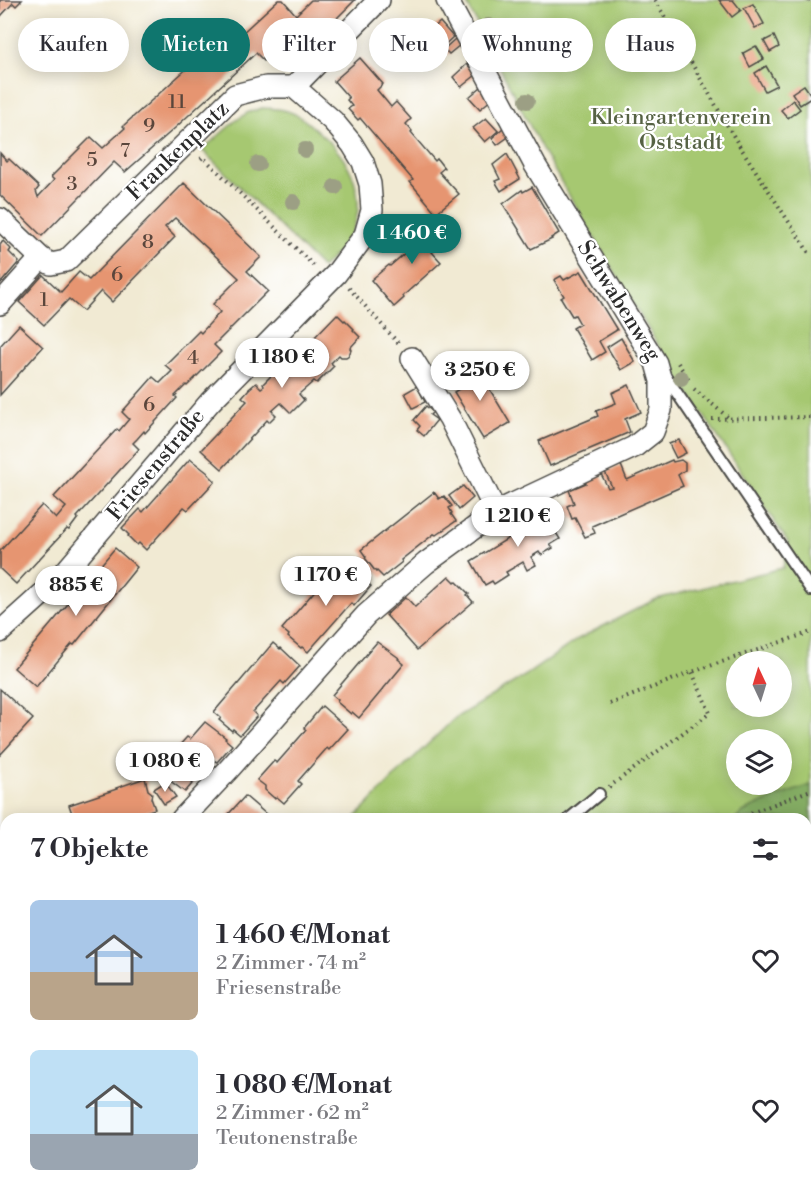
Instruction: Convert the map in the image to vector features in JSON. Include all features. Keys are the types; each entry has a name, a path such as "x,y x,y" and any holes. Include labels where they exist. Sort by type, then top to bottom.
{"street":[{"path":"294,87 379,0"},
{"name":"Schwabenweg","path":"447,0 535,165 656,363"},
{"name":"Frankenplatz","path":"41,258 51,264 66,261 235,95 266,87 294,87"},
{"name":"Friesenstraße","path":"0,632 59,579 210,402 333,277 365,235 372,210 370,184 363,162 352,144 333,122 294,87"},
{"path":"0,219 41,258 0,304"},
{"path":"412,358 450,419 496,512"},
{"path":"188,813 366,615 426,562 496,512 634,447 652,432 661,410 661,381 656,363"}],"lane":[{"name":"Schwabenweg","path":"656,363 811,590"},
{"path":"576,813 599,794"}],"path":[{"path":"655,0 737,142 811,256"},
{"path":"204,157 333,277 412,358"},
{"path":"694,419 811,417"},
{"path":"610,704 692,672 811,632"},
{"path":"599,794 710,713 692,672"},
{"path":"752,813 811,790"}],"green space":[{"name":"Kleingartenverein Oststadt","path":"465,0 811,0 811,813 360,813 455,718 526,675 578,639 656,599 783,568 788,542 666,359 544,153 502,72 593,72 593,18 474,18"},
{"path":"262,108 273,108 296,114 309,123 342,157 354,182 358,208 350,236 322,268 202,150 234,122 247,113"},
{"path":"811,785 811,813 743,812 776,797 792,795 792,792"}],"building":[{"path":"0,0 22,0 16,6 13,3 0,17"},
{"path":"278,0 283,0 296,15 311,0 355,0 337,18 262,18 262,59 256,53 250,59 250,26"},
{"path":"719,0 733,0 741,10 732,17"},
{"path":"753,4 764,24 755,28 744,8"},
{"path":"774,36 779,47 770,52 764,41"},
{"path":"455,39 460,45 449,54 449,44"},
{"path":"756,46 764,59 750,67 743,53"},
{"path":"360,58 369,68 369,72 372,72 383,84 377,90 391,107 396,102 411,119 406,124 412,131 411,133 435,161 437,159 444,168 439,172 459,194 436,213 410,182 413,180 360,118 358,120 348,109 352,106 347,100 349,98 334,81 344,72 357,72 357,61"},
{"path":"766,66 777,85 765,91 755,73"},
{"path":"461,70 461,72 474,72 476,75 461,87 453,77"},
{"path":"183,72 235,72 125,172 114,162 42,236 0,195 0,153 39,187 36,191 38,197 54,180 51,177 91,137 103,148 125,128 123,126"},
{"path":"804,85 811,98 800,105 792,93"},
{"path":"481,87 492,99 480,109 469,97"},
{"path":"793,100 800,109 788,118 781,110"},
{"path":"486,118 498,131 485,142 473,128"},
{"path":"504,127 511,135 497,145 492,138"},
{"path":"507,154 520,179 501,191 495,181 500,179 493,165"},
{"path":"184,183 261,257 247,271 268,291 214,345 221,352 175,396 177,398 133,443 139,449 77,517 69,530 67,529 16,584 0,569 0,551 42,505 56,519 66,507 54,497 129,419 122,412 153,377 160,383 172,371 165,365 199,331 201,333 220,312 213,304 239,278 175,218 165,227 175,237 112,302 101,291 83,311 69,299 44,325 19,302 43,275 61,292 79,272 89,280"},
{"path":"532,187 559,233 531,249 503,204 522,190 523,192"},
{"path":"430,219 437,227 439,225 449,238 432,252 441,262 394,307 371,280 421,239 415,232"},
{"path":"3,241 11,249 9,252 19,262 0,284 0,245"},
{"path":"581,271 617,330 599,341 605,352 592,360 573,328 580,324 561,298 564,296 554,280 561,276 564,280"},
{"path":"337,314 360,337 350,348 349,355 341,357 339,355 331,363 334,366 317,383 314,381 299,394 304,400 291,413 281,403 272,411 276,415 269,422 267,420 222,469 201,450 247,401 242,397 249,389 256,383 261,388 264,386 263,384 305,342 308,344"},
{"path":"19,325 43,347 0,395 0,346"},
{"path":"621,338 635,362 621,370 607,347"},
{"path":"472,360 510,423 483,439 454,392 467,384 457,368"},
{"path":"629,385 641,412 625,419 630,432 550,466 539,441 598,416 596,411 616,403 612,393"},
{"path":"417,386 425,402 413,408 405,393"},
{"path":"426,406 433,412 430,415 437,420 424,436 417,430 420,426 414,420"},
{"path":"679,440 686,453 676,458 669,444"},
{"path":"190,459 215,481 188,510 184,507 146,550 139,543 137,545 122,528 140,509 143,512"},
{"path":"672,460 673,462 681,460 685,463 685,470 678,475 683,486 592,526 595,533 585,537 575,518 572,519 567,506 574,503 569,490 601,474 608,488 612,487 605,472 621,465 627,480"},
{"path":"463,486 473,498 459,510 449,496"},
{"path":"434,492 439,499 444,496 452,506 449,508 456,521 436,535 434,534 383,577 376,572 361,550"},
{"path":"547,499 556,514 547,519 560,539 550,545 553,548 541,555 539,552 531,557 536,565 527,570 523,562 506,572 508,575 494,584 492,581 485,585 471,561 543,517 536,505"},
{"path":"115,548 137,567 74,645 72,644 36,687 14,668"},
{"path":"344,564 352,568 371,586 354,606 351,603 308,652 288,637 289,635 282,629 324,580 328,583"},
{"path":"449,576 469,594 467,595 473,602 417,650 386,615 406,597 415,607"},
{"path":"377,642 404,664 359,718 352,712 351,714 332,695"},
{"path":"273,643 300,666 284,684 281,681 253,712 257,716 240,735 219,720 221,718 214,712"},
{"path":"0,689 33,719 0,755"},
{"path":"322,706 348,729 329,750 327,748 298,781 301,784 284,803 277,797 274,798 257,780 274,761 277,763 306,730 304,728"},
{"path":"205,722 232,745 217,762 213,760 185,792 158,769 187,737 190,739"},
{"path":"145,778 148,790 152,793 151,798 155,809 143,813 72,813 69,805"},
{"path":"165,782 176,797 164,804 154,789"},
{"path":"245,796 265,813 229,813"}]}
